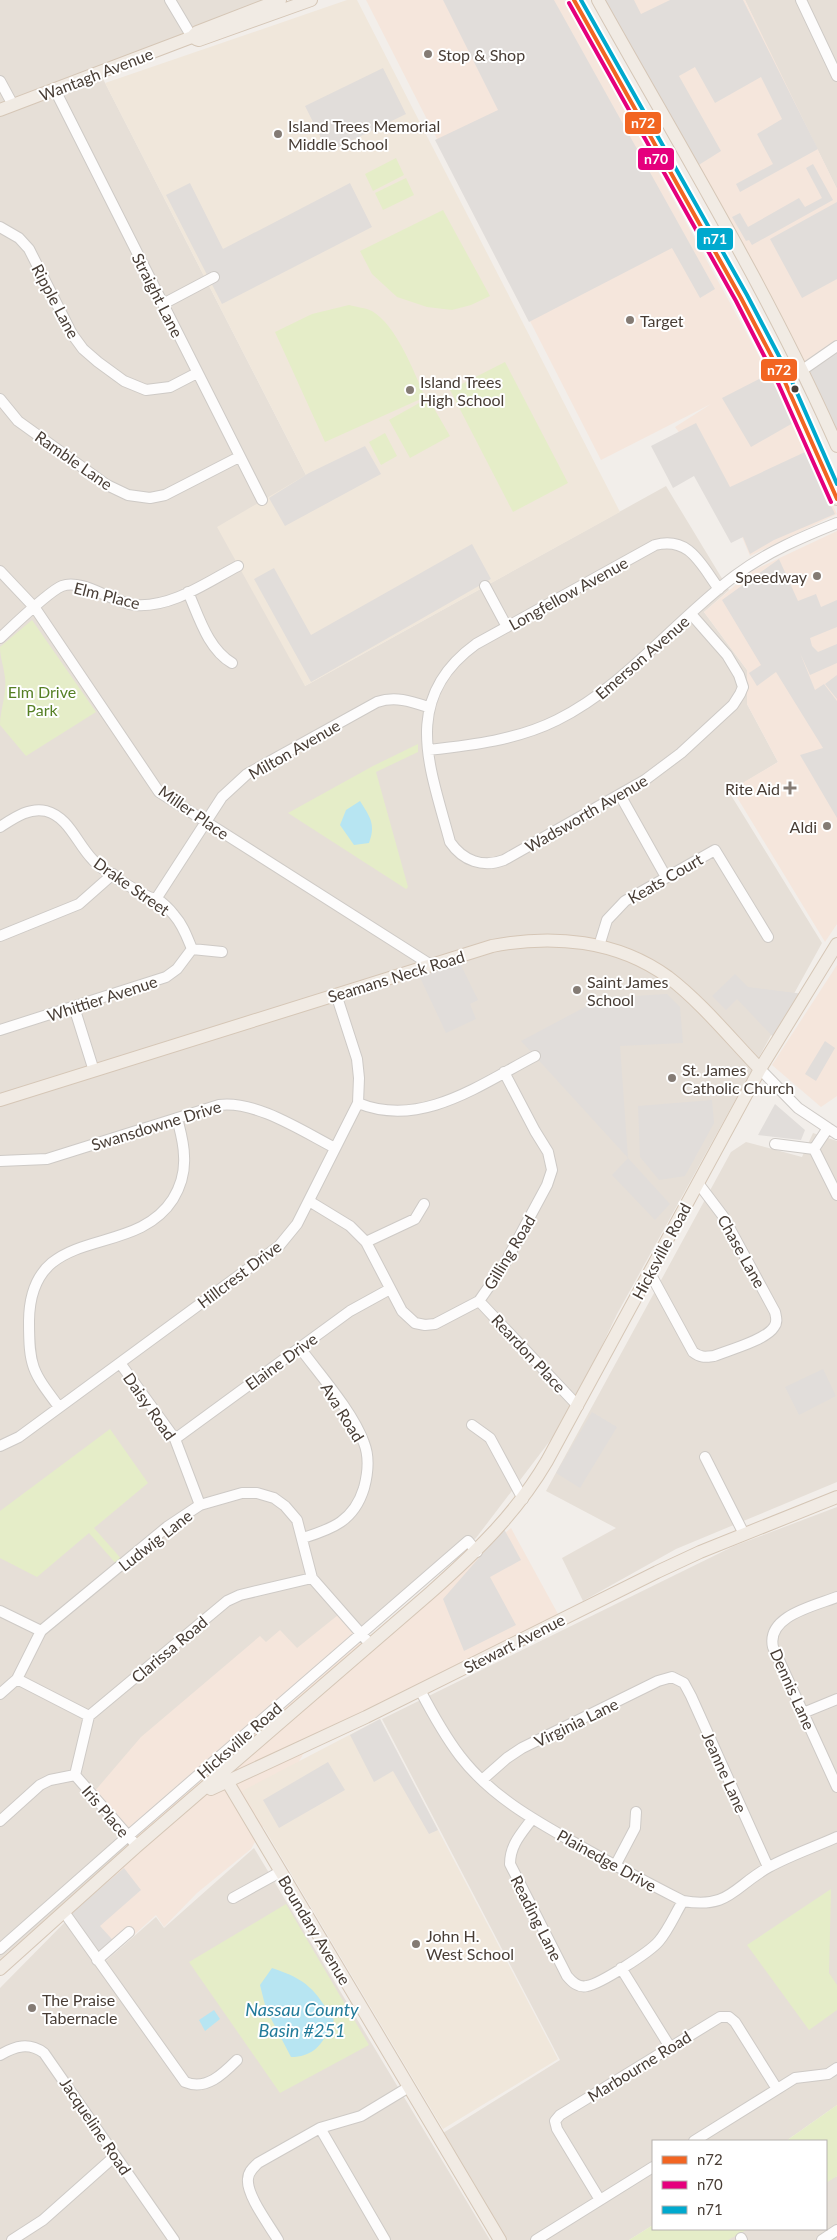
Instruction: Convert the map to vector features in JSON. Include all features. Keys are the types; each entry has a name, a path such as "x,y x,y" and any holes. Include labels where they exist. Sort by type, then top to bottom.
{"main road":[{"name":"Wantagh Avenue","path":"0,110 192,38 197,32 280,3 311,0"},
{"path":"574,0 733,284 784,380 837,499"},
{"path":"598,0 744,262 802,371 837,446"},
{"name":"Seamans Neck Road","path":"0,1100 431,964 492,946 521,940 558,940 598,946 625,953 668,977 698,1004 760,1069"},
{"name":"Hicksville Road","path":"0,1968 195,1797 225,1778 370,1644 477,1552 523,1499 578,1406 760,1069 837,944"},
{"name":"Stewart Avenue","path":"225,1778 420,1690 657,1572 744,1534 837,1497"},
{"name":"Boundary Avenue","path":"225,1778 500,2240"}],"street":[{"path":"170,0 192,38"},
{"path":"801,0 837,76"},
{"path":"0,81 13,105"},
{"name":"Straight Lane","path":"55,90 262,500"},
{"name":"Ripple Lane","path":"0,228 19,238 29,248 72,334 84,350 98,362 124,381 146,390 170,387 197,373"},
{"path":"163,304 214,278"},
{"path":"784,380 802,371 837,346"},
{"name":"Ramble Lane","path":"0,399 18,421 107,485 128,495 150,498 165,495 239,457"},
{"name":"Emerson Avenue","path":"428,750 493,742 555,721 583,706 613,685 719,589 750,565 806,535 837,523"},
{"name":"Longfellow Avenue","path":"428,707 446,673 456,661 476,644 649,548 666,542 679,543 689,550 719,589"},
{"name":"Elm Place","path":"35,608 62,586 69,584 82,585 114,600 134,605 157,604 188,592 238,566"},
{"name":"Miller Place","path":"0,571 35,608 159,792 431,964"},
{"path":"485,586 507,627"},
{"path":"188,592 212,644 221,656 232,664"},
{"path":"0,638 35,608"},
{"name":"Wadsworth Avenue","path":"428,707 429,766 450,842 464,857 477,863 489,864 504,860 645,780 682,753 733,704 743,687 735,668 716,641 691,614"},
{"name":"Milton Avenue","path":"156,898 222,797 247,774 376,702 386,699 402,699 428,707"},
{"path":"620,795 666,877"},
{"name":"Drake Street","path":"0,827 27,811 42,811 58,817 68,826 92,859 102,868 146,896 156,898 181,923 192,949"},
{"name":"Keats Court","path":"598,946 607,920 624,901 715,850 768,937"},
{"path":"0,936 79,904 113,874"},
{"path":"192,949 222,952"},
{"name":"Whittier Avenue","path":"0,1030 166,977 177,969 192,949"},
{"name":"Hillcrest Drive","path":"0,1446 19,1437 279,1246 294,1228 310,1201 358,1103 360,1078 357,1059 336,994"},
{"path":"74,1007 94,1071"},
{"path":"358,1103 382,1110 428,1108 449,1102 535,1056"},
{"path":"760,1069 798,1108 833,1131 814,1149"},
{"name":"Gilling Road","path":"310,1201 350,1226 366,1242 390,1289 408,1318 415,1323 425,1325 443,1320 479,1301 504,1265 547,1185 552,1170 548,1152 504,1072"},
{"name":"Swansdowne Drive","path":"0,1162 47,1159 219,1105 241,1104 265,1113 335,1148"},
{"path":"59,1407 37,1378 30,1361 29,1306 35,1285 42,1272 57,1258 70,1251 140,1228 156,1219 167,1208 178,1191 184,1170 183,1146 177,1118"},
{"path":"775,1144 814,1149"},
{"path":"814,1149 837,1195"},
{"name":"Chase Lane","path":"650,1273 693,1352 698,1356 705,1358 714,1356 767,1334 776,1324 775,1312 728,1225 698,1183"},
{"path":"366,1242 415,1219 424,1204"},
{"name":"Elaine Drive","path":"175,1439 350,1311 390,1289"},
{"name":"Reardon Place","path":"479,1301 578,1406"},
{"name":"Ava Road","path":"300,1348 355,1424 364,1443 368,1467 362,1493 349,1515 332,1529 302,1538"},
{"name":"Daisy Road","path":"120,1363 175,1439 200,1505"},
{"path":"472,1425 490,1438 523,1499"},
{"path":"705,1457 744,1534"},
{"name":"Ludwig Lane","path":"0,1694 18,1679 41,1631 167,1527 200,1505 242,1493 256,1493 274,1498 294,1514 312,1578 370,1644"},
{"name":"Hicksville Road","path":"0,1949 468,1541 477,1552"},
{"name":"Clarissa Road","path":"89,1716 227,1601 240,1595 312,1578"},
{"name":"Dennis Lane","path":"837,1597 780,1621 773,1629 771,1637 773,1647 837,1787"},
{"path":"0,1611 41,1631"},
{"name":"Virginia Lane","path":"482,1780 507,1758 522,1748 658,1681 672,1677 678,1679"},
{"path":"0,1820 40,1785 50,1780 75,1775 89,1716 18,1679"},
{"name":"Jeanne Lane","path":"678,1679 684,1683 691,1696 768,1867"},
{"name":"Plainedge Drive","path":"420,1690 442,1732 460,1757 505,1800 532,1819 615,1866 683,1901 700,1904 721,1900 768,1867 837,1837"},
{"path":"803,1713 837,1700"},
{"name":"Iris Place","path":"75,1775 137,1846"},
{"path":"615,1866 635,1828 636,1812"},
{"name":"Reading Lane","path":"532,1819 513,1844 510,1852 510,1864 567,1976 575,1984 587,1986 621,1968"},
{"path":"233,1898 280,1872"},
{"path":"670,2047 621,1968 658,1942 683,1901"},
{"path":"64,1912 184,2082 192,2085 204,2084 224,2073 237,2060"},
{"path":"97,1960 129,1932"},
{"name":"Marbourne Road","path":"600,2200 557,2128 555,2121 560,2115 720,2016 729,2017 735,2022 777,2089"},
{"name":"Jacqueline Road","path":"0,2055 14,2048 25,2046 33,2046 44,2053 174,2240"},
{"path":"696,2140 795,2078 828,2074 837,2068"},
{"path":"278,2240 250,2192 248,2179 250,2170 258,2163 320,2128 361,2116 409,2087"},
{"path":"320,2128 385,2240"},
{"path":"12,2240 44,2220 115,2156"},
{"path":"536,2240 652,2167"},
{"path":"822,2240 837,2230"}],"shaded area":[{"path":"0,0 278,0 0,103"},
{"name":"Island Trees High School","path":"347,0 357,0 620,512 305,686 217,527 306,475 105,83"},
{"path":"366,0 564,0 769,374 837,514 750,556 722,489 675,427 711,404 601,460"},
{"path":"443,0 554,0 715,289 700,298 672,248 529,322 435,140 498,110"},
{"path":"599,0 634,0 641,14 670,0 743,0 818,149 740,192 736,184 773,164 757,134 782,119 761,77 715,103 695,67 679,76 721,151 694,168"},
{"path":"601,0 745,0 837,189 837,436 804,362"},
{"path":"745,0 837,0 837,189 777,68"},
{"path":"383,68 406,114 328,152 305,106"},
{"path":"100,73 306,475 305,686 666,486 729,590 704,612 747,670 747,704 778,762 729,792 822,943 617,1314 568,1417 476,1538 0,1959 0,112"},
{"path":"813,164 833,200 752,245 749,240 746,241 732,217 740,213 748,227 799,198 805,207 822,198 806,168"},
{"path":"190,183 223,249 350,183 372,227 222,304 166,195"},
{"path":"837,202 837,279 802,298 770,239"},
{"path":"837,346 837,446 803,372"},
{"path":"769,374 793,423 751,447 722,398"},
{"path":"696,423 730,487 805,452 835,514 774,540 750,554 743,537 731,543 694,476 673,488 651,446"},
{"path":"365,446 381,474 285,526 269,498 309,473"},
{"path":"837,531 837,924 825,942 732,789 778,762 747,704 747,670 704,612 752,571"},
{"path":"472,544 491,579 311,682 254,579 274,568 311,635"},
{"path":"779,559 798,601 816,594 821,607 837,600 837,627 810,638 812,646 818,652 837,644 837,663 810,675 800,653 815,690 824,684 837,701 837,818 800,755 823,748 776,672 757,686 749,673 761,665 722,600"},
{"path":"837,675 837,699 825,684"},
{"path":"457,957 478,1000 470,1004 476,1019 446,1033 417,971"},
{"path":"837,965 837,1096 821,1107 772,1065"},
{"path":"735,974 748,987 804,994 775,1039 737,999 726,1010 712,996"},
{"path":"667,994 680,1007 683,1043 620,1046 628,1158 521,1041 602,998"},
{"path":"825,1041 835,1048 816,1081 805,1074"},
{"path":"712,1100 714,1123 685,1176 659,1180 640,1157 638,1106"},
{"path":"775,1104 805,1130 801,1140 758,1135"},
{"path":"813,1133 837,1141 837,1482 676,1549 583,1601 562,1558 616,1528 546,1491 731,1152 746,1142 802,1157"},
{"path":"628,1158 670,1204 655,1220 612,1175"},
{"path":"823,1369 836,1396 799,1415 785,1387"},
{"path":"592,1412 617,1427 580,1488 556,1473"},
{"path":"837,1507 837,2105 787,2140 652,2140 652,2226 629,2240 507,2240 443,2133 560,2060 382,1719 734,1546"},
{"path":"511,1528 558,1614 313,1736 251,1849 197,1893 164,1927 156,1915 102,1964 69,1915 143,1848 94,1792 141,1737 260,1636 266,1642 280,1630 297,1648 338,1615 370,1650"},
{"path":"504,1529 521,1560 490,1577 516,1625 464,1651 443,1599"},
{"name":"John H. West School","path":"380,1719 558,2059 443,2129 242,1791"},
{"path":"380,1719 438,1830 429,1834 393,1771 374,1782 350,1735"},
{"path":"328,1762 345,1790 279,1828 263,1800"},
{"path":"254,1848 490,2240 0,2240 0,1988 67,1920 100,1966 156,1917 164,1928"},
{"path":"124,1868 141,1890 100,1926 120,1948 102,1964 69,1915"},
{"path":"837,2176 837,2240 727,2240 744,2230 827,2230 827,2181"}],"green space":[{"path":"396,158 404,175 373,191 365,174"},
{"path":"406,178 414,195 383,210 375,193"},
{"path":"443,210 490,296 471,305 452,310 427,307 397,297 372,274 360,251"},
{"path":"349,305 372,311 389,327 404,350 425,397 325,442 275,332 312,314"},
{"path":"505,362 568,483 513,512 450,390"},
{"path":"428,398 450,436 410,458 389,420"},
{"path":"385,433 397,456 381,465 369,442"},
{"name":"Elm Drive Park","path":"32,620 96,712 26,756 0,725 5,684 0,647"},
{"path":"418,744 418,752 376,772 408,887 406,889 288,813 373,766"},
{"path":"110,1429 148,1483 94,1528 124,1562 119,1567 89,1533 37,1577 0,1558 0,1511"},
{"path":"831,1889 829,1973 837,1985 837,2010 809,2030 747,1945"},
{"path":"286,1904 369,2045 280,2093 189,1962"},
{"path":"837,2105 837,2176 827,2182 827,2140 787,2140"},
{"path":"652,2226 652,2230 746,2230 728,2240 629,2240"}],"water":[{"path":"360,801 371,821 372,831 369,843 354,845 340,825 346,810"},
{"name":"Nassau County Basin #251","path":"272,1968 294,1977 309,1987 321,2000 334,2020 323,2040 313,2051 307,2054 291,2057 266,2009 260,1985"},
{"path":"214,2010 220,2019 205,2031 199,2020"}],"transit line":[{"name":"n72","path":"574,0 741,298 784,380 837,499"},
{"name":"n71","path":"581,0 747,295 790,377 837,484"},
{"name":"n70","path":"569,3 736,301 778,383 831,502"}],"place":[{"name":"Stop & Shop","path":"428,54"},
{"name":"Island Trees Memorial Middle School","path":"278,134"},
{"name":"Target","path":"630,320"},
{"name":"Island Trees High School","path":"410,390"},
{"name":"Speedway","path":"817,576"},
{"name":"Rite Aid","path":"790,788"},
{"name":"Aldi","path":"827,826"},
{"name":"Saint James School","path":"577,990"},
{"name":"St. James Catholic Church","path":"672,1078"},
{"name":"John H. West School","path":"416,1944"},
{"name":"The Praise Tabernacle","path":"32,2008"}]}
